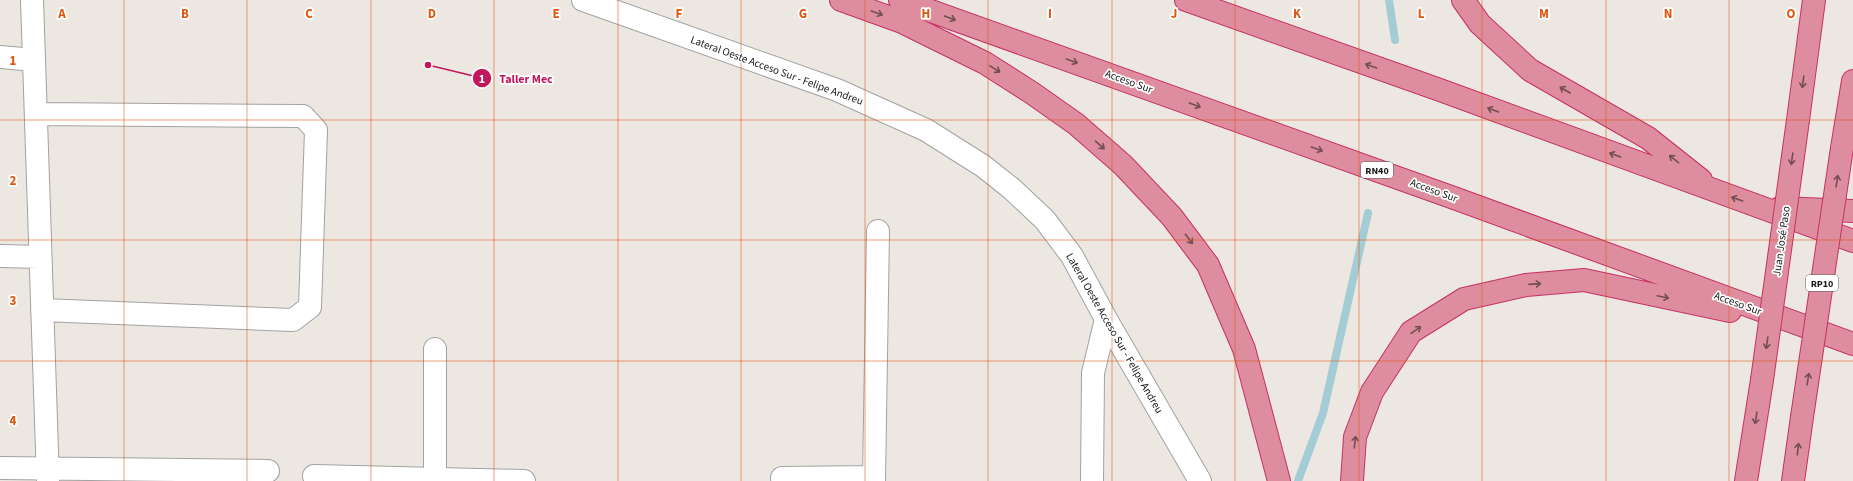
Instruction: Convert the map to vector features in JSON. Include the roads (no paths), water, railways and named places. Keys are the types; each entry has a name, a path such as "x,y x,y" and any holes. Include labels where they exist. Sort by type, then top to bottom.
{"highway":[{"path":"841,0 902,22 985,63 1032,93 1076,124 1123,165 1172,217 1208,265 1244,349 1279,481"},
{"name":"Acceso Sur","path":"900,0 1447,195 1850,344"},
{"path":"1186,0 1448,93 1853,241"},
{"path":"1463,0 1480,24 1530,70 1648,138 1716,192"},
{"path":"1802,0 1808,45"},
{"name":"Juan José Paso","path":"1746,481 1762,380 1814,0"},
{"name":"RP10","path":"1793,481 1852,88"},
{"path":"1759,207 1853,211"},
{"path":"1352,481 1355,437 1372,392 1411,332 1464,299 1526,284 1584,280 1715,309 1782,319"},
{"path":"1733,481 1750,456"}],"street":[{"path":"32,0 47,475"},
{"name":"Lateral Oeste Acceso Sur - Felipe Andreu","path":"583,0 837,90 932,134 983,166 1012,189 1045,220 1072,256 1106,319 1200,481"},
{"path":"0,57 34,60"},
{"path":"36,114 303,116 316,130 310,307 293,320 42,310"},
{"path":"782,478 874,479 878,231"},
{"path":"0,256 40,257"},
{"path":"1092,481 1093,373 1106,319"},
{"path":"435,349 435,480"},
{"path":"0,468 47,475 268,471"},
{"path":"314,476 524,481"}],"waterway":[{"path":"1389,0 1395,40"},
{"path":"1298,481 1323,413 1368,213"}],"place":[{"name":"Taller Mec","path":"428,65"}]}
